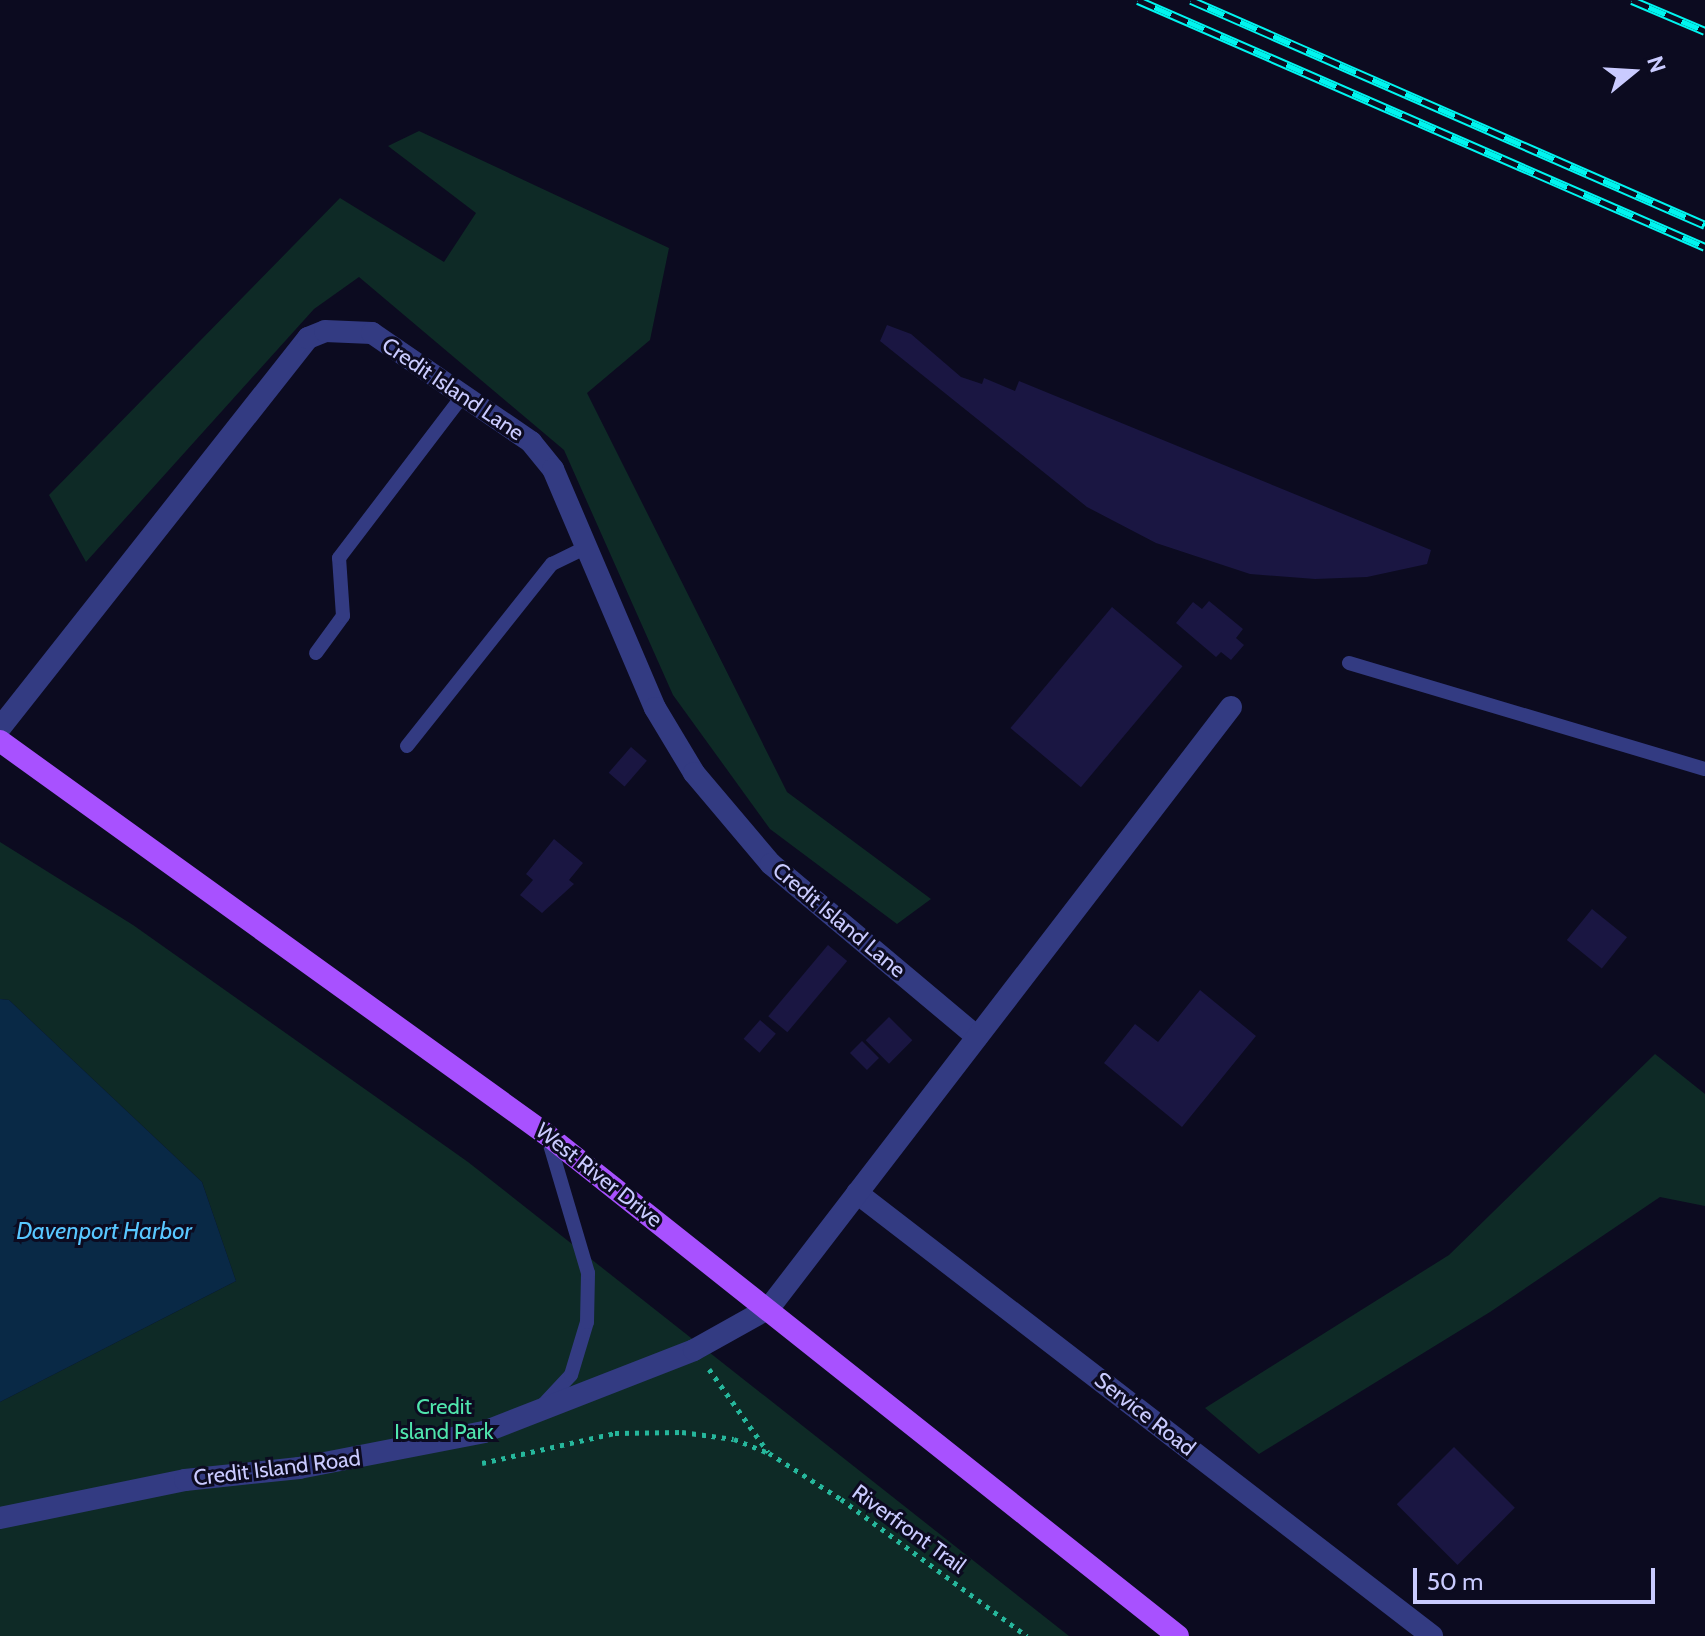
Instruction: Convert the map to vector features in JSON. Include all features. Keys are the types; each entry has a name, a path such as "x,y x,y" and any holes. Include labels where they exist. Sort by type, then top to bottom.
{"main road":[{"name":"West River Drive","path":"0,741 546,1134 769,1308 1178,1636"}],"street":[{"name":"Credit Island Lane","path":"0,728 308,338 325,331 372,333 531,442 553,469 655,708 694,773 771,864 977,1037"},
{"path":"769,1308 1231,707"},
{"name":"Service Road","path":"857,1193 1432,1636"},
{"name":"Credit Island Road","path":"0,1518 185,1480 399,1451 533,1415 694,1350 769,1308"}],"lane":[{"path":"316,653 343,616 339,558 463,395"},
{"path":"407,746 552,564 587,547"},
{"path":"1349,663 1705,769"},
{"path":"533,1415 571,1375 587,1322 588,1273 546,1134"}],"path":[{"name":"Riverfront Trail","path":"694,1350 769,1453 1027,1636"}],"green space":[{"path":"419,131 669,248 650,340 587,393 787,792 931,899 897,924 770,829 673,695 564,450 359,277 314,309 86,562 49,495 340,198 444,262 476,213 388,146"},
{"name":"Credit Island Park","path":"0,842 133,925 468,1162 1069,1636 0,1636 0,1402 236,1281 202,1182 9,1000 0,999"},
{"path":"1655,1054 1705,1094 1705,1206 1660,1197 1490,1312 1259,1454 1205,1408 1449,1255"}],"water":[{"name":"Davenport Harbor","path":"0,999 9,1000 202,1182 236,1281 0,1402"}],"building":[{"path":"887,325 911,334 961,377 982,384 984,378 1015,391 1019,381 1431,550 1427,564 1367,577 1315,579 1250,574 1156,543 1087,507 880,341"},
{"path":"1209,601 1243,629 1236,638 1244,645 1231,660 1221,652 1216,657 1176,623 1193,602 1202,609"},
{"path":"1112,607 1182,666 1081,787 1010,728"},
{"path":"631,747 647,761 625,786 609,773"},
{"path":"554,839 583,863 569,880 574,884 542,913 520,895 533,880 526,874"},
{"path":"1592,909 1627,937 1602,968 1567,940"},
{"path":"828,945 847,961 787,1032 768,1016"},
{"path":"1200,990 1256,1036 1182,1127 1104,1063 1135,1024 1158,1042"},
{"path":"889,1017 912,1040 889,1064 866,1040"},
{"path":"760,1020 776,1034 759,1053 744,1039"},
{"path":"862,1041 879,1058 867,1070 850,1053"},
{"path":"1454,1447 1515,1508 1458,1565 1397,1504"}],"railway":[{"path":"1138,0 1705,247"},
{"path":"1191,0 1705,225"},
{"path":"1632,0 1705,31"}]}
